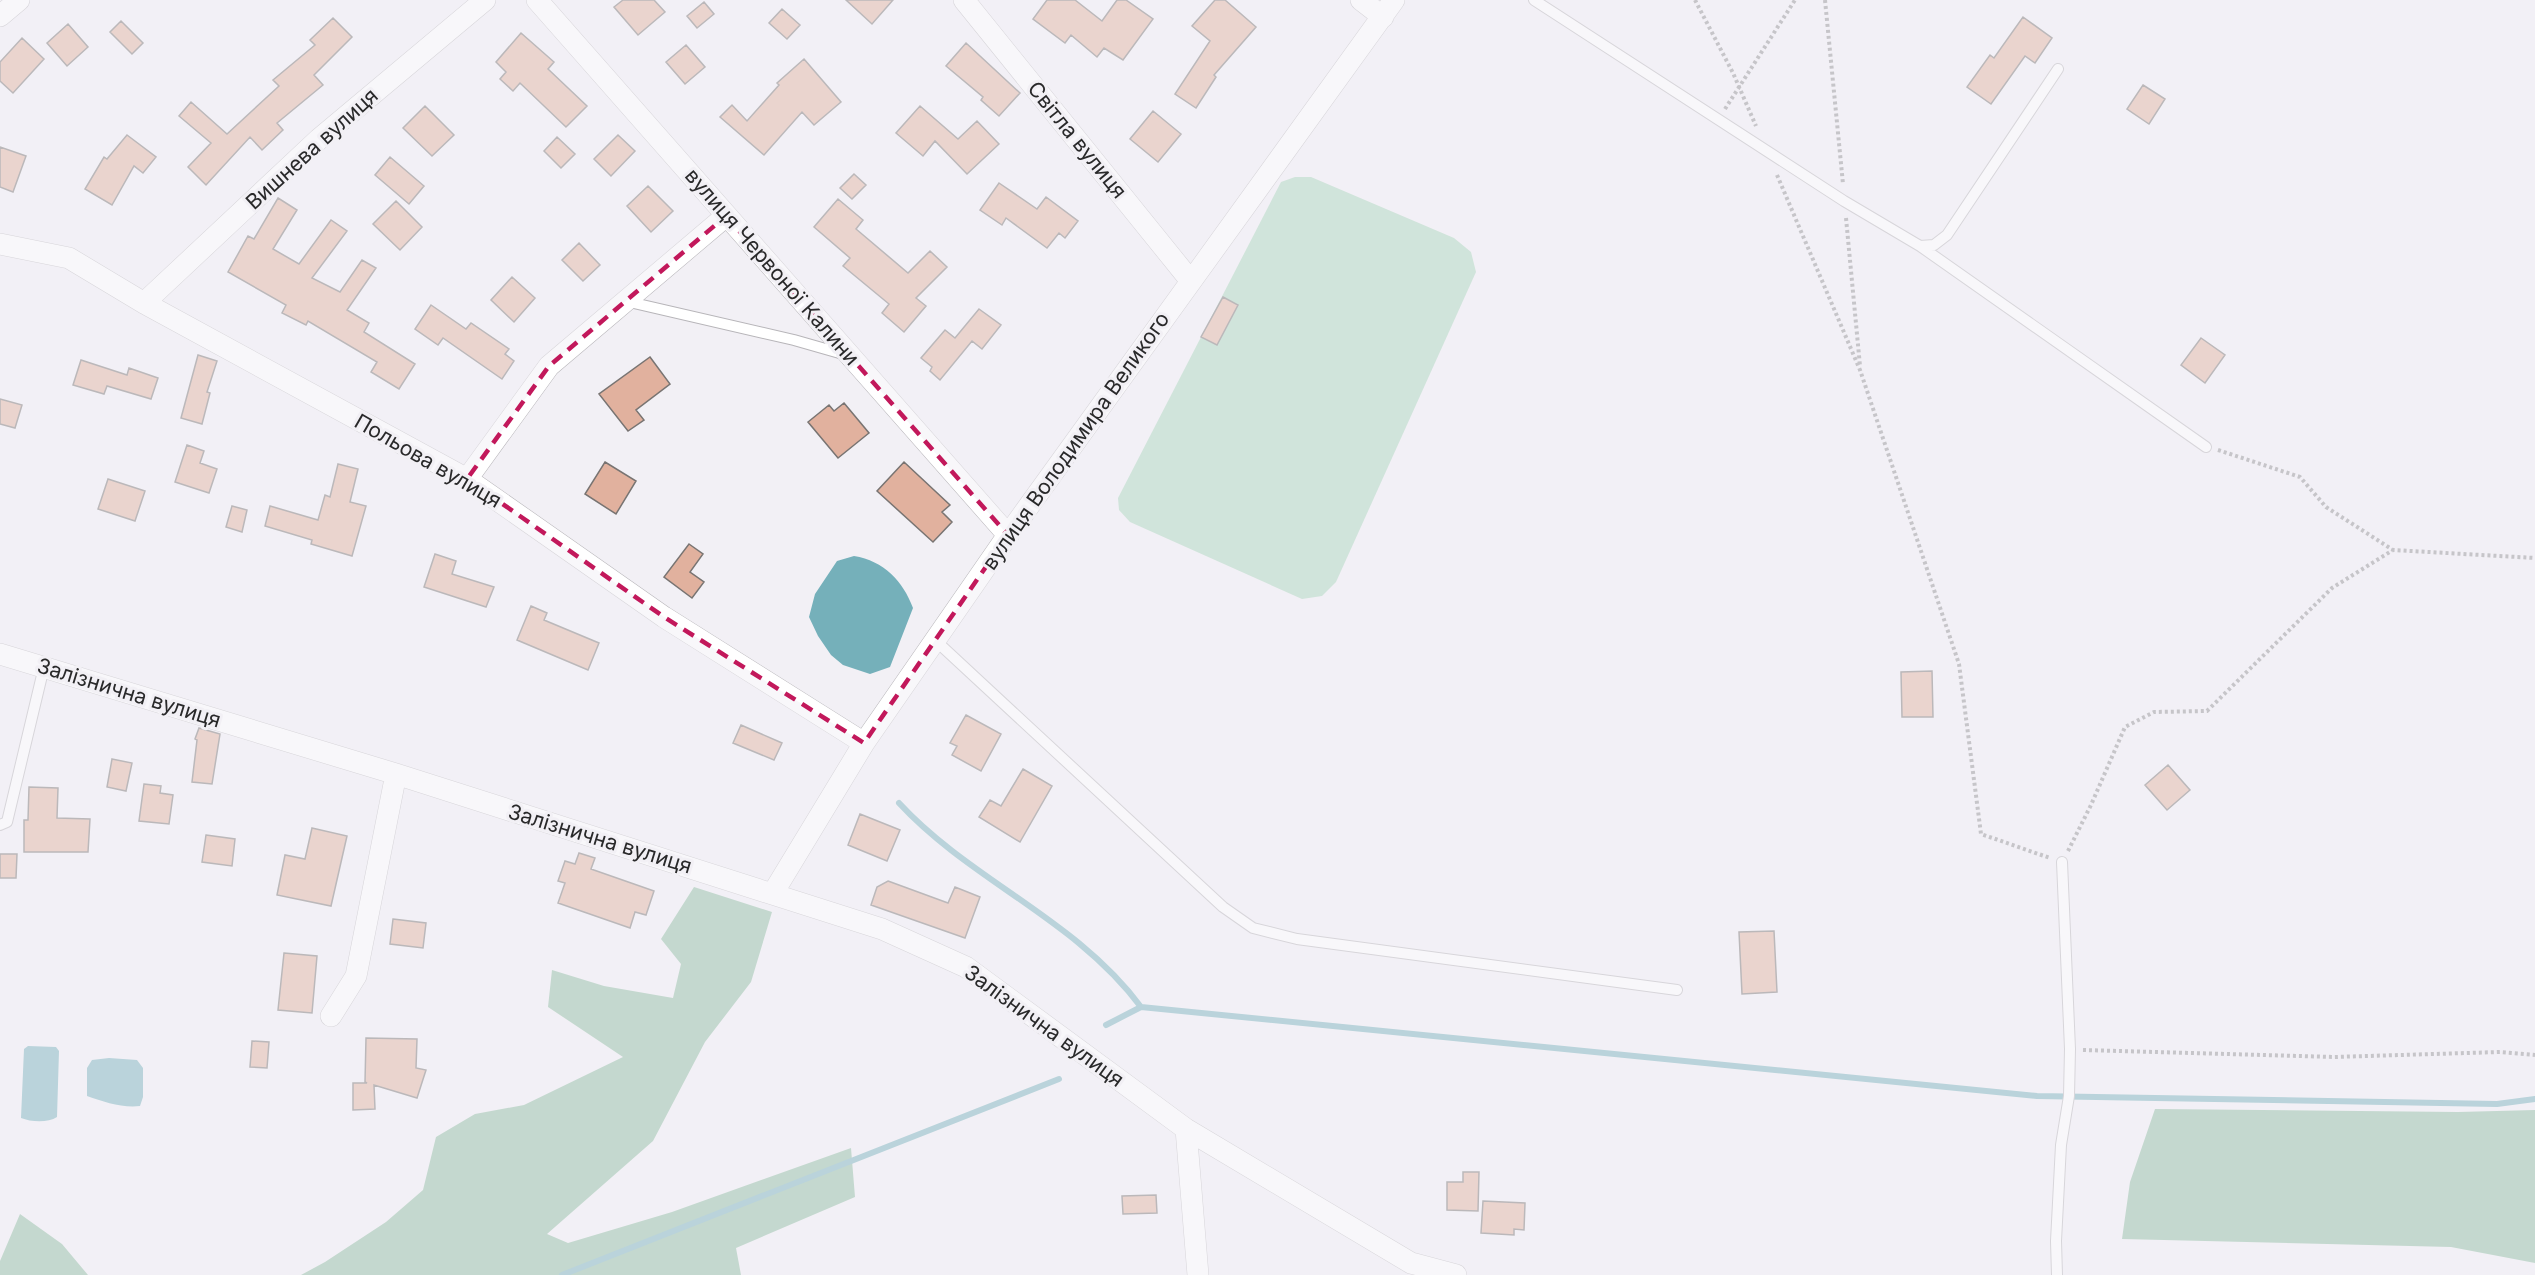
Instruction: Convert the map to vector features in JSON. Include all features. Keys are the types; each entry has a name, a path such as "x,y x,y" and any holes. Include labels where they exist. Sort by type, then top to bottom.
{"street":[{"path":"0,15 19,0"},
{"name":"Вишнева вулиця","path":"144,303 319,139 485,0"},
{"name":"вулиця Червоної Калини","path":"537,0 1008,535"},
{"name":"Світла вулиця","path":"964,0 1190,280"},
{"path":"1361,0 1389,8"},
{"name":"вулиця Володимира Великого","path":"773,893 864,743 1008,535 1190,280 1389,8"},
{"path":"467,479 549,366 726,216"},
{"name":"Польова вулиця","path":"0,244 69,258 144,303 467,479 664,617 864,743"},
{"name":"Залізнична вулиця","path":"0,654 396,774 882,929 966,967 1186,1129 1410,1269 1456,1275"},
{"path":"331,1016 356,976 396,774"},
{"path":"1186,1129 1198,1275"}],"lane":[{"path":"1534,0 1766,151 1920,246 2206,447"},
{"path":"1920,246 1934,245 1947,235 2058,69"},
{"path":"625,301 794,340 850,356"},
{"path":"935,640 1223,907 1253,928 1297,939 1677,990"},
{"path":"0,825 8,822 44,667"},
{"path":"2057,1275 2056,1241 2061,1145 2068,1096 2070,1049 2062,862"}],"path":[{"path":"1695,0 1739,88 1860,370 1959,664 1981,834 2062,862 2126,727 2154,712 2207,711 2332,588 2393,550"},
{"path":"1718,120 1795,0"},
{"path":"2206,447 2300,477 2326,507 2393,550 2535,558"},
{"path":"2070,1049 2334,1057 2500,1052 2535,1055"}],"highlighted area":[{"path":"726,216 1008,535 864,743 664,617 467,479 549,366"}],"green space":[{"path":"1295,177 1311,177 1454,238 1471,252 1476,272 1336,582 1322,596 1302,599 1130,522 1119,510 1118,498 1281,182"},
{"path":"694,887 772,912 751,982 705,1042 653,1141 547,1234 568,1243 672,1212 851,1148 855,1197 736,1248 741,1275 301,1275 386,1222 423,1190 436,1137 475,1114 524,1105 623,1057 548,1007 552,970 604,986 673,998 681,964 661,939"},
{"path":"2155,1109 2458,1112 2535,1110 2535,1263 2451,1247 2122,1239 2130,1182"},
{"path":"20,1214 62,1244 88,1275 0,1275 0,1261"}],"water":[{"path":"854,556 874,562 891,574 904,589 913,608 890,667 870,674 843,665 831,655 809,617 815,594 837,561"},
{"path":"28,1046 56,1047 59,1051 57,1117 53,1119 39,1121 21,1118 24,1049"},
{"path":"109,1058 137,1060 143,1068 143,1097 140,1106 120,1105 87,1096 87,1068 92,1060"}],"building":[{"path":"623,0 654,0 665,12 638,35 614,7"},
{"path":"846,0 893,0 872,24"},
{"path":"1047,0 1075,0 1102,21 1117,0 1126,0 1153,19 1123,60 1104,48 1097,57 1071,35 1065,43 1033,19"},
{"path":"1215,0 1225,0 1256,27 1214,75 1216,77 1196,108 1175,94 1210,41 1192,26"},
{"path":"704,2 714,14 697,28 687,16"},
{"path":"782,9 800,25 787,39 769,23"},
{"path":"2023,17 2052,38 2035,63 2025,56 1991,104 1967,87 1990,55 1994,58"},
{"path":"333,18 352,37 314,75 323,85 277,123 283,130 262,150 250,137 206,185 188,167 211,143 179,116 191,102 227,134 279,86 273,80 315,45 310,40"},
{"path":"121,21 143,43 132,54 110,32"},
{"path":"68,24 88,47 67,66 47,43"},
{"path":"521,33 554,62 548,69 587,106 566,127 520,83 513,91 500,79 506,72 496,62"},
{"path":"22,38 44,59 13,93 0,81 0,62"},
{"path":"966,43 1020,93 999,116 981,100 983,97 946,66"},
{"path":"686,45 705,67 685,84 666,62"},
{"path":"804,59 841,102 814,125 802,112 764,155 720,117 732,105 747,121 779,85 777,83"},
{"path":"2143,85 2165,99 2149,124 2127,109"},
{"path":"425,106 454,135 432,156 403,128"},
{"path":"920,106 958,139 977,121 999,144 967,174 935,141 923,156 896,133"},
{"path":"1153,111 1181,134 1158,162 1130,139"},
{"path":"127,135 156,157 143,173 134,166 112,205 85,189 104,157 107,159"},
{"path":"618,135 635,151 611,176 594,159"},
{"path":"557,137 575,154 561,168 544,151"},
{"path":"0,147 26,156 13,192 0,187"},
{"path":"390,157 424,186 409,204 375,175"},
{"path":"854,174 866,185 852,199 840,188"},
{"path":"999,183 1037,209 1046,197 1078,221 1065,238 1059,233 1047,248 1006,218 1002,225 980,210"},
{"path":"648,186 673,211 651,232 627,206"},
{"path":"278,198 297,210 273,249 299,264 331,220 347,231 312,278 340,292 362,260 376,268 347,310 369,323 364,332 415,364 399,389 371,372 377,362 308,321 306,325 282,313 286,305 228,272 248,236 254,239"},
{"path":"838,199 863,220 856,229 908,273 930,251 947,267 916,298 926,306 904,332 882,313 889,304 843,266 850,258 814,227"},
{"path":"396,201 422,227 400,250 373,224"},
{"path":"579,243 600,265 583,281 562,260"},
{"path":"512,277 535,298 514,322 491,300"},
{"path":"1223,297 1238,305 1217,345 1201,337"},
{"path":"431,305 466,329 471,323 509,349 505,354 514,361 502,379 443,338 438,345 415,329"},
{"path":"979,309 1001,325 982,349 972,341 940,380 930,371 932,367 921,358 945,330 955,338"},
{"path":"2201,338 2225,355 2205,383 2181,365"},
{"path":"198,355 217,361 207,392 210,393 202,424 181,418"},
{"path":"650,357 670,384 636,410 644,420 628,431 599,394"},
{"path":"81,360 127,375 129,368 158,378 151,399 107,386 104,394 73,385"},
{"path":"0,399 22,405 15,428 0,424"},
{"path":"844,403 869,433 838,458 808,422 829,405 834,411"},
{"path":"187,445 204,451 200,463 217,469 209,493 175,482"},
{"path":"605,462 636,481 616,514 585,494"},
{"path":"904,462 950,505 942,512 952,522 933,542 877,491"},
{"path":"338,464 358,469 350,502 366,506 352,556 311,544 312,540 265,526 270,506 318,520 325,495 330,497"},
{"path":"108,479 145,491 135,521 98,509"},
{"path":"232,506 247,510 242,532 226,527"},
{"path":"689,544 703,554 690,572 704,582 692,598 664,577"},
{"path":"435,554 456,561 452,574 494,587 486,607 424,587"},
{"path":"531,606 547,613 544,620 599,643 588,670 517,640"},
{"path":"1932,671 1933,717 1902,717 1901,672"},
{"path":"966,715 1001,734 981,771 952,755 957,746 950,743"},
{"path":"741,725 782,743 774,760 733,743"},
{"path":"199,728 220,734 212,784 192,782 197,740 195,739"},
{"path":"112,759 132,763 126,791 107,787"},
{"path":"2168,765 2190,790 2167,810 2145,785"},
{"path":"1023,769 1052,786 1020,842 979,817 990,800 1001,806"},
{"path":"144,784 161,786 160,793 173,795 169,824 139,821"},
{"path":"29,787 58,788 57,818 90,819 88,852 24,852 24,820 28,820"},
{"path":"860,814 900,830 887,861 848,845"},
{"path":"312,828 347,836 331,906 277,895 285,855 305,859"},
{"path":"206,835 235,839 232,866 202,862"},
{"path":"579,853 595,858 591,869 654,891 646,915 635,912 630,928 558,903 565,883 558,881 565,861 575,864"},
{"path":"0,854 17,854 16,878 0,878"},
{"path":"888,881 948,903 955,887 980,897 965,938 871,905 877,887"},
{"path":"393,919 426,923 423,948 390,944"},
{"path":"1774,931 1777,992 1742,994 1739,932"},
{"path":"284,953 317,956 312,1013 278,1010"},
{"path":"366,1038 417,1039 416,1068 426,1070 417,1098 374,1085 375,1109 353,1110 353,1083 367,1083 365,1082"},
{"path":"252,1041 269,1042 267,1068 250,1067"},
{"path":"1463,1172 1479,1172 1478,1211 1447,1210 1447,1182 1463,1182"},
{"path":"1156,1195 1157,1213 1123,1214 1122,1196"},
{"path":"1483,1201 1525,1203 1524,1230 1514,1229 1514,1235 1481,1233"}],"waterway":[{"path":"899,803 927,831 1086,949 1115,976 1141,1007"},
{"path":"1106,1025 1141,1007 2037,1096 2497,1104 2535,1099"},
{"path":"562,1275 1059,1079"}]}
